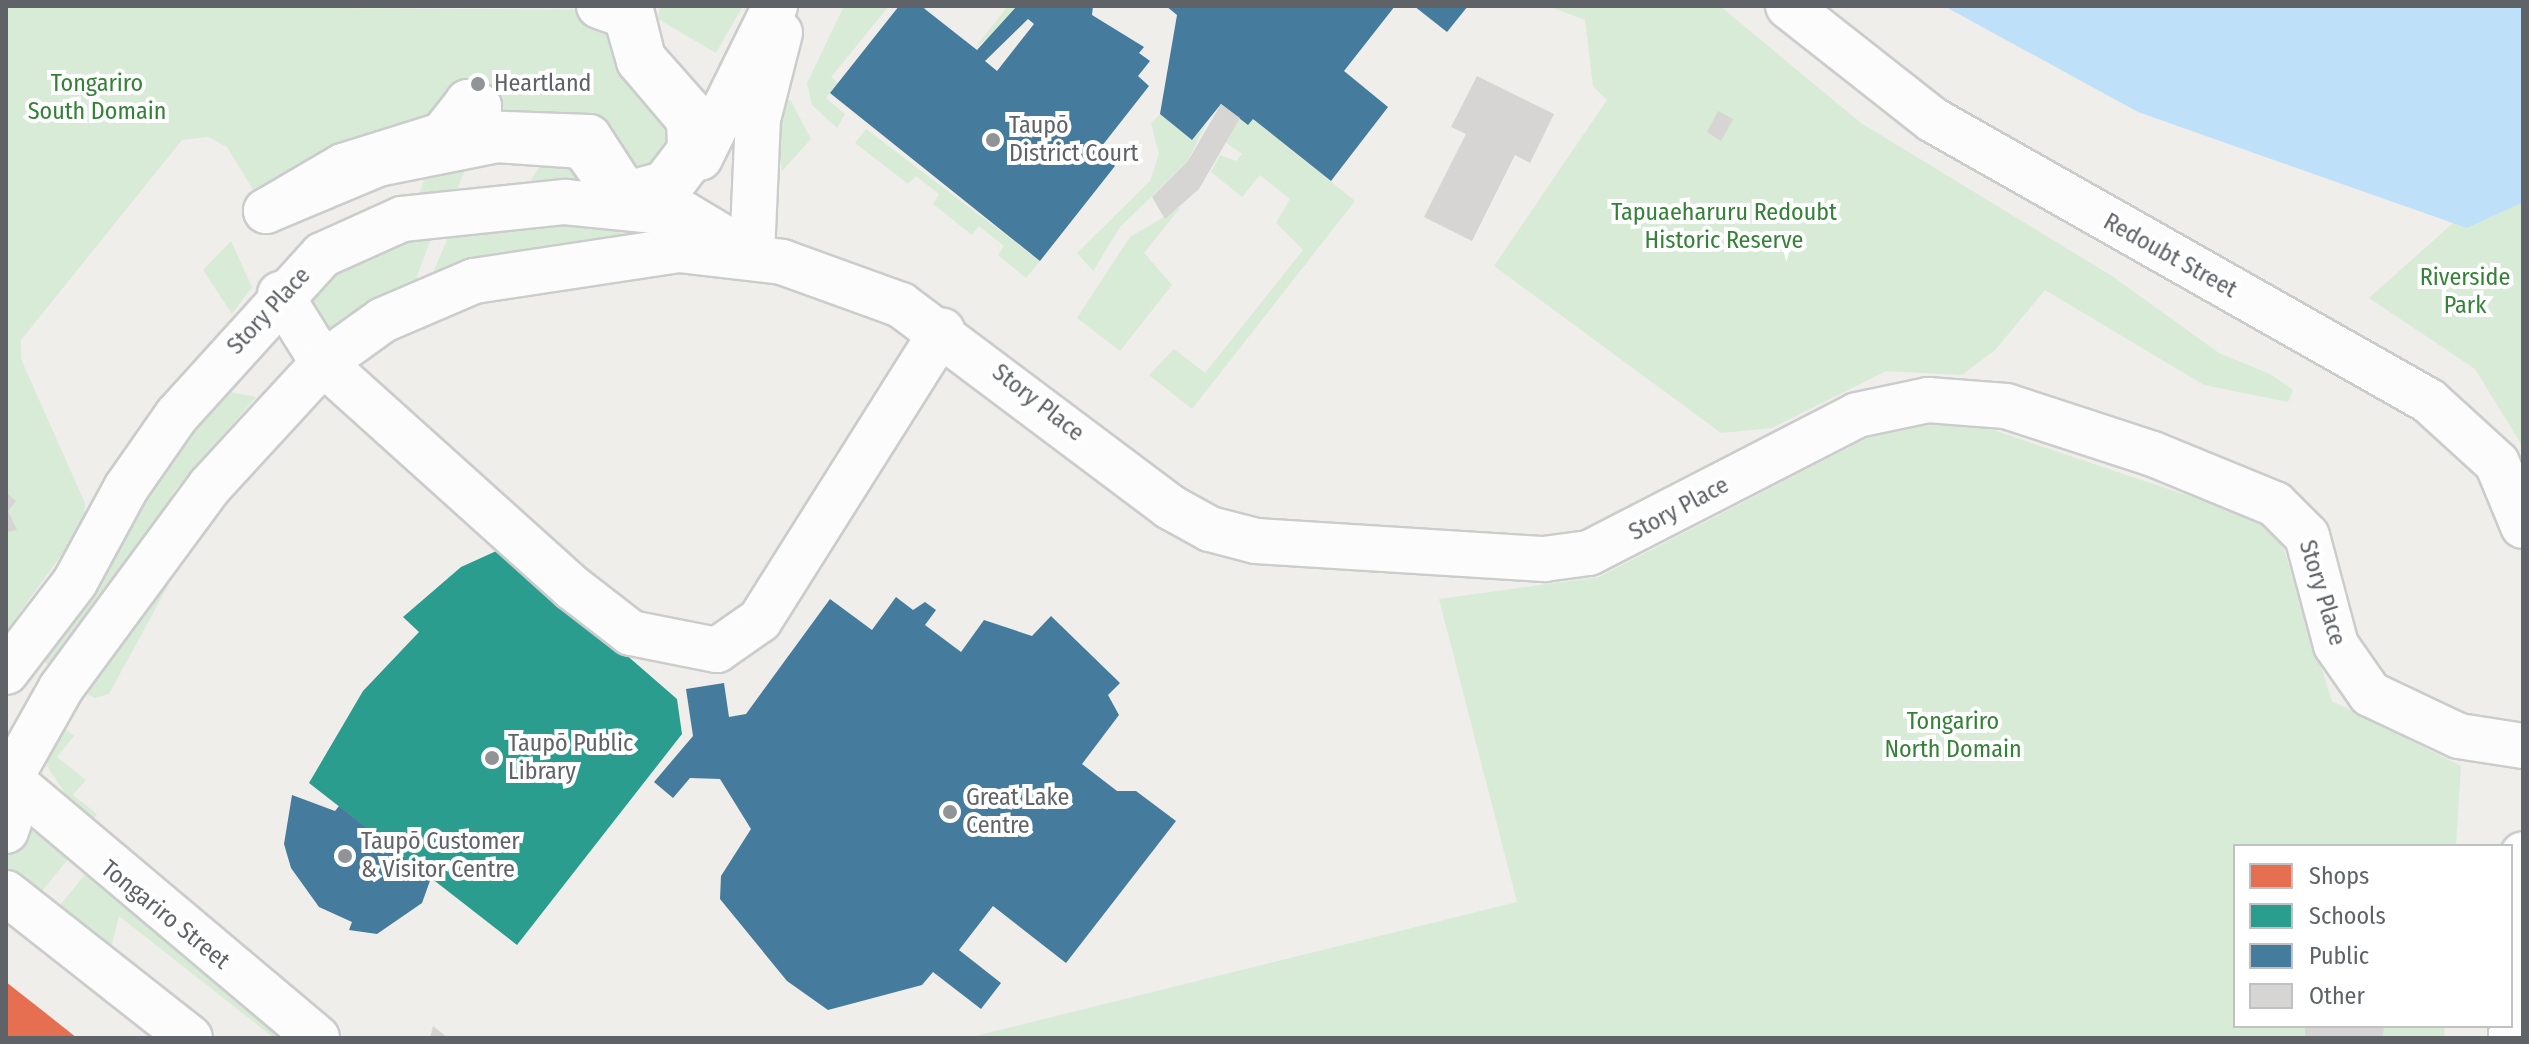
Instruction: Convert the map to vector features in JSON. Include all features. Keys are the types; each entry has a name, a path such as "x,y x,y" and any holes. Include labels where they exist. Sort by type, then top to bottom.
{"street":[{"path":"599,6 626,16 639,61 689,120 690,150 664,184 626,194 589,137 478,133 479,106 468,102 442,135 343,166 266,211 378,164 497,140 583,146 621,200 667,191 695,154 696,118 643,58 631,10 614,6"},
{"path":"682,232 720,108 775,6"},
{"path":"752,255 764,84 790,6"},
{"name":"Redoubt Street","path":"1788,6 1933,120 2429,401 2497,463 2523,526"},
{"name":"Story Place","path":"6,672 75,582 126,488 177,415 280,294 322,255 402,219 565,202 682,232 868,289 942,331 1193,520 1234,537 1311,546 1544,559 1589,553 1857,415 1928,400 2006,406 2275,504 2307,536 2336,645 2370,694 2459,736 2523,746"},
{"name":"Story Place","path":"6,831 13,769 61,688 210,486 323,363 383,320 474,281 682,232"},
{"path":"280,294 323,363 631,633 717,650 760,620 942,331"},
{"name":"Tongariro Street","path":"13,769 317,1038"},
{"path":"2513,1007 2523,854"},
{"path":"6,893 190,1038"}],"green space":[{"name":"Tongariro South Domain","path":"6,6 631,10 685,173 527,186 554,145 476,142 456,192 418,199 433,149 266,211 227,147 208,137 182,140 21,340 21,359 85,503 84,524 20,612 15,635 6,625"},
{"path":"660,6 743,6 716,53 658,19"},
{"path":"844,6 889,6 831,77 838,83 826,98 845,114 837,128 812,105 807,83"},
{"path":"1008,6 1017,6 1014,16 974,49"},
{"name":"Tapuaeharuru Redoubt Historic Reserve","path":"1548,6 1720,6 1861,123 2112,276 2219,353 2270,374 2293,390 2288,402 2204,385 2045,290 1995,350 1962,375 1886,371 1772,428 1721,433 1494,266 1607,100 1593,86 1585,20"},
{"path":"775,96 791,101 811,139 782,171"},
{"path":"1160,114 1192,140 1205,125 1188,161 1120,227 1093,271 1077,253 1150,181 1159,154 1151,123"},
{"path":"1240,118 1253,119 1355,201 1192,409 1149,375 1174,349 1205,373 1303,250 1276,223 1290,199 1260,175 1242,197 1211,172 1220,155 1236,161 1242,154 1225,142"},
{"path":"866,129 1040,261 1026,278 998,255 1004,246 979,226 972,235 933,204 939,194 916,176 908,184 855,143"},
{"name":"Riverside Park","path":"2508,174 2523,179 2523,447 2475,369 2369,298"},
{"path":"1181,207 1144,253 1172,285 1120,351 1077,318 1130,237"},
{"path":"480,218 586,226 640,236 432,275 449,235"},
{"path":"432,236 417,276 421,289 332,333 322,328 311,307 321,279 399,238"},
{"path":"231,241 252,287 232,314 203,270"},
{"path":"230,392 256,397 175,490 108,607 59,674 42,660 108,571 155,478"},
{"name":"Tongariro North Domain","path":"1969,422 2276,525 2332,701 2461,766 2456,844 2233,844 2233,1028 2445,1028 2444,1038 967,1038 1517,902 1439,599 1599,577 1885,429"},
{"path":"170,582 109,694 95,698 82,691"},
{"path":"58,723 74,736 57,757 86,780 73,795 97,814 87,827 47,766"},
{"path":"33,830 70,857 37,897 6,876 6,854"},
{"path":"87,872 297,1038 274,1038 119,916 110,952 56,910"}],"water":[{"path":"1944,6 2523,6 2523,202 2467,228 2138,112"}],"building: Shops":[{"path":"6,982 43,1011 77,1038 6,1038"}],"building: Schools":[{"name":"Taupō Public Library","path":"503,548 677,699 682,734 517,945 309,783 363,691 419,632 403,617 461,567"}],"building: Public":[{"name":"Taupō District Court","path":"899,6 921,6 977,50 1017,6 1093,6 1092,15 1144,47 1139,53 1150,61 1138,76 1149,86 1098,151 1115,166 1040,261 830,93","holes":["1028,19 1034,24 997,71 985,61"]},
{"path":"1166,6 1395,6 1344,71 1388,107 1331,181 1253,119 1248,125 1221,104 1192,140 1160,114 1177,15"},
{"path":"1414,6 1468,6 1447,32"},
{"name":"Great Lake Centre","path":"896,597 913,610 925,602 936,610 925,625 961,652 984,620 1032,636 1051,616 1120,683 1108,695 1119,715 1082,764 1117,791 1136,791 1176,821 1066,963 993,906 959,950 1001,983 981,1009 933,972 922,985 828,1010 787,981 720,899 721,876 751,829 720,779 690,778 673,798 654,782 693,736 686,689 724,683 729,717 746,714 830,599 872,630"},
{"name":"Taupō Customer & Visitor Centre","path":"292,795 335,811 339,806 431,878 422,903 377,934 349,930 352,922 319,907 291,868 284,844"}],"building: Other":[{"path":"1477,76 1554,114 1530,163 1515,155 1472,241 1424,217 1466,134 1451,127"},
{"path":"1221,104 1240,118 1199,189 1165,219 1152,197 1188,161"},
{"path":"1718,111 1733,119 1721,141 1707,132"},
{"path":"6,492 16,501 8,511 17,530 7,532"},
{"path":"433,1026 448,1038 430,1038"},
{"path":"2305,1028 2384,1028 2383,1038 2305,1038"}],"place":[{"name":"Heartland","path":"478,84"},
{"name":"Taupō District Court","path":"993,140"},
{"name":"Taupō Public Library","path":"492,758"},
{"name":"Great Lake Centre","path":"950,812"},
{"name":"Taupō Customer & Visitor Centre","path":"345,856"}]}
